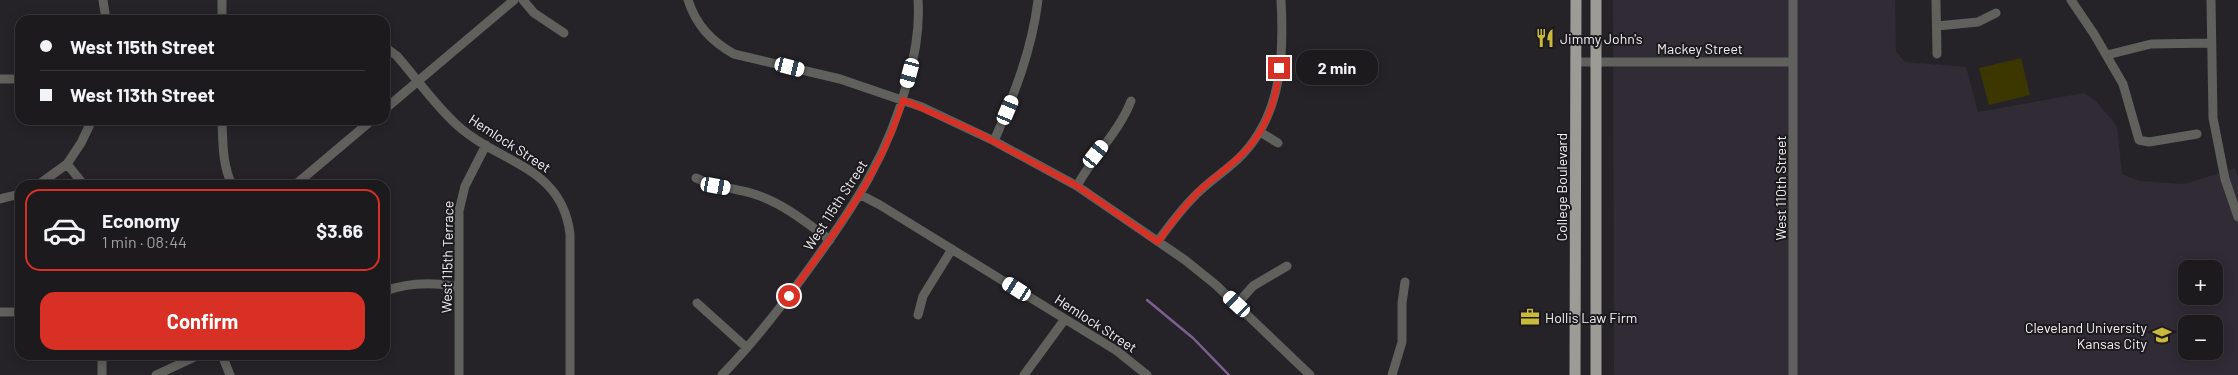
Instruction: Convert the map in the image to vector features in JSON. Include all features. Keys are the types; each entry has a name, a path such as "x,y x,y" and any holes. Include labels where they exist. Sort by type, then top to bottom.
{"main road":[{"name":"College Boulevard","path":"1575,375 1576,0"},
{"path":"1596,0 1596,375"}],"street":[{"path":"103,0 105,15"},
{"path":"222,0 222,15"},
{"path":"390,105 514,0"},
{"path":"523,0 534,12 554,28 564,33"},
{"path":"688,0 694,16 704,31 716,43 734,54 840,79 903,100 994,141 1077,186 1210,280 1310,375"},
{"name":"West 115th Street","path":"722,375 747,348 789,296 861,195 888,142 903,100 916,47 918,0"},
{"path":"994,141 1022,72 1031,42 1038,0"},
{"path":"1158,242 1184,208 1201,190 1242,154 1260,132 1270,112 1278,81 1281,41 1281,0"},
{"name":"West 110th Street","path":"1793,0 1793,375"},
{"path":"1936,0 1937,54"},
{"path":"2071,0 2107,55 2123,84 2139,140 2149,142 2197,134"},
{"path":"2210,0 2213,118 2223,171 2238,217"},
{"path":"1937,26 1978,22 1996,13"},
{"path":"2107,55 2151,44 2211,43"},
{"name":"Hemlock Street","path":"390,51 457,125 541,178 555,193 565,212 570,234 570,375"},
{"name":"Mackey Street","path":"1576,62 1793,62"},
{"path":"0,79 15,79"},
{"path":"1077,186 1096,154 1121,124 1131,101"},
{"path":"45,180 67,164 81,143 90,125"},
{"path":"222,125 223,154 231,180"},
{"path":"301,180 366,125"},
{"path":"1260,132 1278,143"},
{"name":"West 115th Terrace","path":"459,375 459,211 462,195 486,145"},
{"path":"67,164 80,180"},
{"path":"696,178 708,183 756,195 776,203 830,240"},
{"path":"0,199 15,195"},
{"name":"Hemlock Street","path":"861,195 1117,351 1147,375"},
{"path":"918,316 923,296 952,249"},
{"path":"1237,304 1253,286 1287,266"},
{"path":"1392,375 1402,342 1402,303 1405,282"},
{"path":"390,290 416,284 440,283 459,287"},
{"path":"697,304 747,348"},
{"path":"0,312 15,312"},
{"path":"1024,375 1065,319"},
{"path":"102,360 102,375"},
{"path":"156,375 188,360"},
{"path":"224,360 230,375"}],"shaded area":[{"path":"1613,0 1895,0 1896,51 1905,62 1966,67 1978,112 2084,93 2095,100 2117,126 2122,174 2139,181 2184,184 2235,168 2238,177 2238,375 1614,375"},
{"path":"2021,58 2030,95 1989,105 1979,68"}],"waterway":[{"path":"1147,300 1193,338 1229,375"}],"place":[{"name":"Jimmy John's","path":"1545,38"},
{"name":"Hollis Law Firm","path":"1530,317"},
{"name":"Cleveland University Kansas City","path":"2162,335"}],"route":[{"path":"789,296 861,195 888,142 903,100 958,123 1034,162 1077,186 1158,242 1184,208 1201,190 1242,154 1260,132 1275,97 1279,68"}]}
